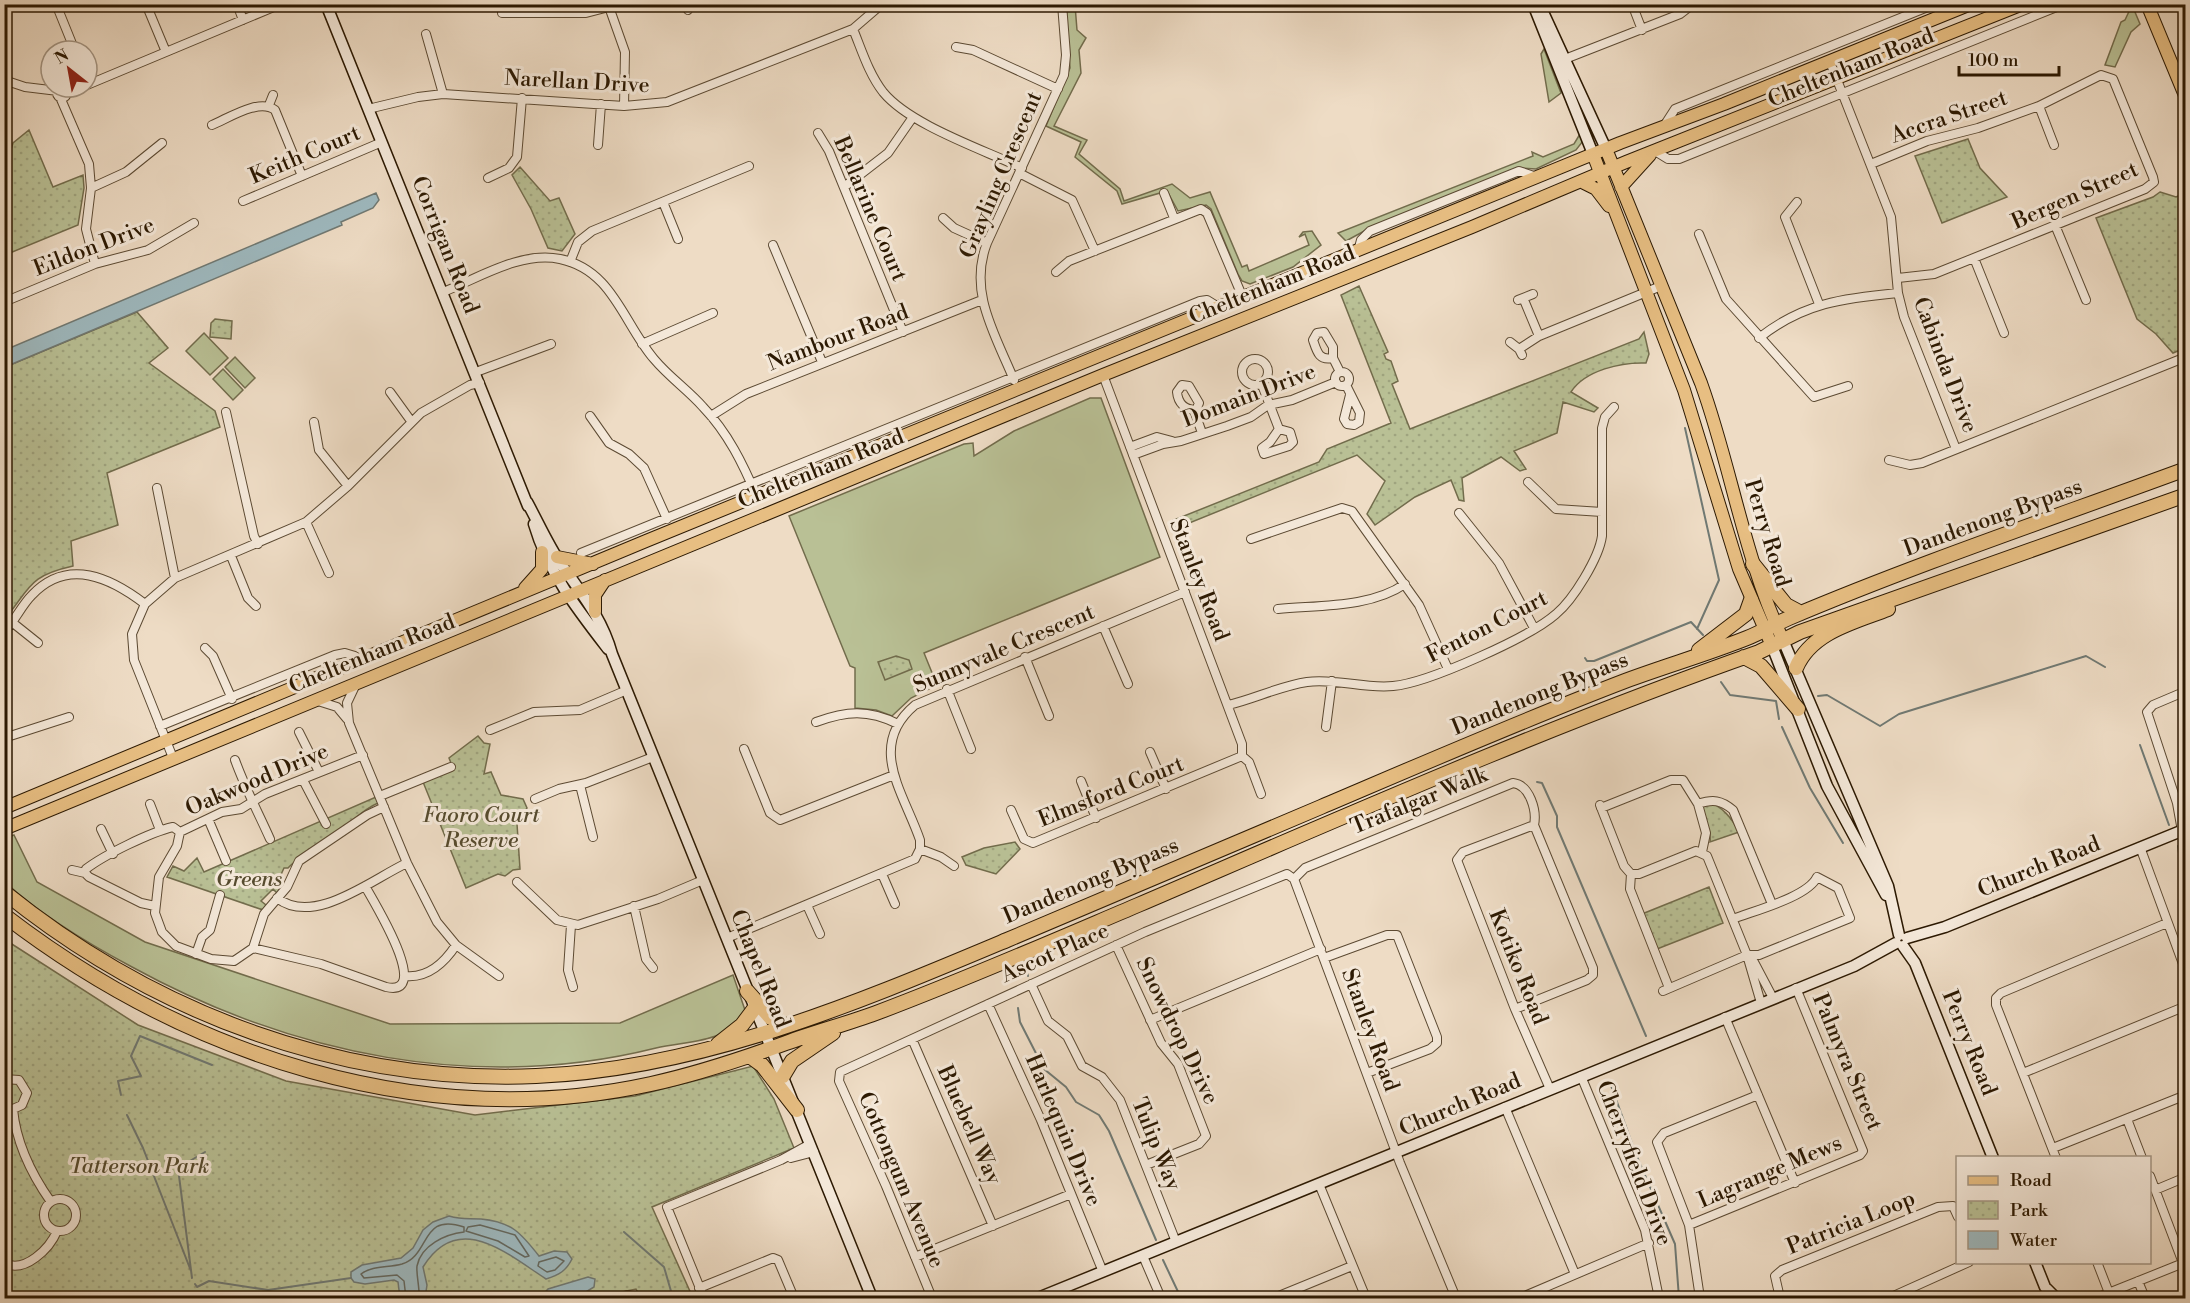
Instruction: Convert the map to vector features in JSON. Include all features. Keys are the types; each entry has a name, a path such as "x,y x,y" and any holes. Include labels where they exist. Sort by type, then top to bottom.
{"highway":[{"name":"Dandenong Bypass","path":"4,892 86,951 152,989 248,1032 338,1059 430,1073 517,1077 597,1071 711,1048 764,1034 913,980 1515,725 2186,469"},
{"name":"Dandenong Bypass","path":"4,915 80,969 192,1029 239,1049 302,1070 381,1088 491,1098 576,1095 649,1085 751,1057 852,1021 997,965 1471,763 1865,608 2186,495"},
{"path":"1753,564 1786,605 1801,614"},
{"path":"1796,668 1801,657 1824,635 1920,596 1954,578"},
{"path":"1687,658 1739,620 1750,607 1751,600"},
{"path":"1744,657 1761,666 1798,709"},
{"path":"747,991 771,1018 785,1025"},
{"path":"711,1048 742,1025 754,1009"},
{"path":"783,1076 792,1061 852,1021"},
{"path":"751,1057 762,1065 797,1110"}],"main road":[{"name":"Corrigan Road","path":"326,4 476,372 527,502 542,552 563,576 580,589"},
{"path":"1533,4 1583,97 1606,149"},
{"path":"1538,4 1563,62 1572,101 1593,154"},
{"name":"Cheltenham Road","path":"4,808 757,496 1593,154 1830,62 1971,4"},
{"name":"Cheltenham Road","path":"4,828 1103,375 2023,4"},
{"path":"2147,4 2186,98"},
{"path":"1572,101 1583,97"},
{"name":"Perry Road","path":"1606,149 1711,412 1734,503 1770,627"},
{"path":"1621,187 1654,151"},
{"name":"Perry Road","path":"1593,154 1694,418 1732,549 1751,600 1796,668 1884,874 1901,941 1915,963 1992,1156"},
{"path":"1582,182 1601,195 1619,222"},
{"path":"1336,260 1344,279"},
{"path":"1096,358 1103,375"},
{"path":"1019,390 1026,407"},
{"name":"Corrigan Road","path":"527,502 556,557 563,576"},
{"path":"518,595 542,569 542,552"},
{"path":"556,557 593,564"},
{"name":"Chapel Road","path":"563,576 567,595 612,654"},
{"path":"595,612 595,595 606,579"},
{"name":"Chapel Road","path":"580,589 604,629 653,757 872,1299"},
{"name":"Perry Road","path":"1778,643 1798,709 1827,786 1892,906"},
{"name":"Church Road","path":"1038,1299 1854,966 1901,941 1945,927 2184,830"},
{"path":"2035,1264 2045,1293 2055,1299"}],"street":[{"path":"56,4 70,39"},
{"path":"146,4 166,52"},
{"path":"237,4 243,20"},
{"path":"99,80 281,4"},
{"name":"Narellan Drive","path":"370,113 392,104 438,94 624,106 654,105 679,99 853,29 882,4"},
{"name":"Grayling Crescent","path":"1019,390 982,300 978,273 987,243 1058,90 1066,59 1062,4"},
{"path":"1632,4 1642,30"},
{"path":"1563,62 1680,14 1693,4"},
{"name":"Cheltenham Road","path":"1664,126 1675,109 1935,4"},
{"name":"Cheltenham Road","path":"1654,151 1668,159 1679,159 2064,4"},
{"path":"502,13 586,13 608,6 626,52 624,106"},
{"path":"853,29 878,84 895,105 913,117 1021,171 1072,200 1095,251"},
{"path":"426,34 438,94"},
{"path":"956,47 973,50 1058,90"},
{"name":"Cabinda Drive","path":"1830,62 1891,217 1898,293 1912,340 1956,449 2186,357"},
{"name":"Bergen Street","path":"1898,278 1925,276 2150,186 2153,177 2113,79 2101,75 2039,106"},
{"path":"4,80 39,89"},
{"path":"269,105 273,95"},
{"path":"488,178 509,168 517,157 522,98"},
{"path":"63,99 89,164 91,188 86,229 95,264"},
{"path":"598,145 601,104"},
{"path":"212,125 260,105 269,105 275,110 302,176"},
{"path":"2039,106 2054,145"},
{"name":"Accra Street","path":"1871,164 1928,141 1978,128 2039,106"},
{"path":"844,187 888,153 913,117"},
{"name":"Bellarine Court","path":"818,133 829,151 903,332"},
{"name":"Keith Court","path":"243,201 382,142"},
{"path":"91,188 126,172 162,143"},
{"path":"570,262 578,242 587,234 749,166"},
{"path":"1164,193 1174,218"},
{"path":"663,202 678,239"},
{"path":"1797,202 1785,218 1820,304"},
{"path":"1056,272 1069,261 1197,209 1206,211 1243,298"},
{"path":"943,218 954,228 987,243"},
{"name":"Eildon Drive","path":"4,302 95,264 148,250 195,223"},
{"path":"2055,225 2086,300"},
{"path":"1699,234 1726,300 1814,398 1848,386"},
{"path":"773,245 822,362"},
{"path":"443,292 524,260 545,258 570,262 589,271 606,284 642,344 711,416 734,447 757,496"},
{"path":"1974,258 2004,333"},
{"path":"1510,342 1521,352 1539,336 1661,286"},
{"path":"1759,338 1783,321 1820,304 1898,293"},
{"path":"1533,294 1521,300 1539,336"},
{"name":"Nambour Road","path":"711,416 746,394 982,300"},
{"name":"Cheltenham Road","path":"581,553 1200,301 1206,300 1220,308"},
{"path":"642,344 713,313"},
{"path":"476,372 551,344"},
{"path":"1333,358 1340,372 1349,376 1346,385 1350,395"},
{"path":"1340,372 1336,376 1336,382 1340,386 1346,385"},
{"name":"Stanley Road","path":"1103,375 1229,708 1242,744 1242,756 1249,762 1261,794"},
{"name":"Domain Drive","path":"1132,451 1156,437 1174,442 1251,417 1270,404 1292,400 1336,382"},
{"path":"173,758 139,675 132,647 135,624 145,604 175,578 306,522 348,486 411,421 470,385 480,383"},
{"path":"1262,385 1279,429"},
{"path":"390,392 411,421"},
{"name":"Fenton Court","path":"1229,708 1292,685 1332,681 1370,686 1394,686 1416,682 1534,628 1563,608 1596,557 1601,544 1602,428 1605,417 1614,406"},
{"path":"1194,410 1202,433"},
{"path":"226,412 254,537 258,544"},
{"path":"590,416 609,443 629,454 644,468 667,519"},
{"path":"314,422 319,450 348,486"},
{"path":"1279,429 1290,432 1294,438 1290,446 1266,454 1262,452 1263,447 1271,441 1279,429"},
{"path":"1271,441 1277,450"},
{"path":"1889,460 1916,465 1956,449"},
{"path":"1528,482 1556,509 1602,512"},
{"path":"157,488 175,578"},
{"path":"1251,539 1338,510 1348,509 1360,517 1425,614 1448,669"},
{"path":"1459,513 1499,563 1534,628"},
{"path":"306,522 329,573"},
{"path":"231,556 248,598 256,606"},
{"path":"4,632 13,623 31,596 41,587 67,575 83,574 115,582 145,604"},
{"path":"1278,609 1376,599 1392,593 1405,584"},
{"name":"Sunnyvale Crescent","path":"920,849 918,834 894,775 890,754 898,724 915,705 947,689 1185,592"},
{"path":"13,623 38,643"},
{"path":"1104,626 1128,684"},
{"path":"205,648 213,656 232,699"},
{"name":"Cheltenham Road","path":"160,726 232,699 335,655 347,653 355,656 358,662"},
{"path":"1025,657 1049,716"},
{"path":"1326,727 1332,681"},
{"path":"350,723 348,697 357,683"},
{"path":"947,689 971,748"},
{"path":"490,730 534,712 580,710 627,690"},
{"path":"2184,830 2147,712 2152,705 2186,691"},
{"path":"314,700 337,707 350,723 407,863 437,922 456,945 500,976"},
{"path":"816,722 852,711 874,714 898,724"},
{"path":"4,738 69,717"},
{"path":"298,732 319,772"},
{"path":"744,749 770,813 780,820 894,775"},
{"path":"1150,752 1166,789"},
{"name":"Oakwood Drive","path":"253,948 234,961 223,962 196,954 167,939 162,932 155,906 161,869 177,846 180,832 208,821 222,812 242,808 265,794 363,755"},
{"name":"Elmsford Court","path":"1011,810 1024,839 1030,843 1096,818 1242,756"},
{"path":"535,799 580,785 653,757"},
{"path":"235,760 245,791 253,802 270,839"},
{"path":"380,796 450,766"},
{"path":"1702,852 1707,836 1698,804 1685,781 1677,778 1600,807 1624,866 1631,874 1630,890 1666,990 1747,955 1759,955 1850,918 1838,888 1817,877 1814,883 1802,891 1733,919"},
{"path":"303,780 326,824"},
{"path":"1081,781 1096,818"},
{"name":"Trafalgar Walk","path":"1292,877 1305,868 1513,783 1519,783 1526,790 1536,814 1534,825"},
{"path":"580,785 593,837"},
{"path":"1698,804 1710,800 1722,801 1733,810 1772,904"},
{"path":"150,804 160,830"},
{"path":"384,807 367,815 299,861 286,886 264,914 253,948 321,964 392,988 406,976 413,977 438,966 456,945"},
{"path":"208,821 226,861"},
{"path":"1515,1009 1587,980 1593,975 1593,968 1534,825"},
{"name":"Kotiko Road","path":"1534,825 1463,852 1457,858 1515,1009 1550,1089"},
{"path":"85,873 92,864 134,841 173,827 180,832"},
{"path":"101,829 113,854"},
{"path":"2140,847 2186,972"},
{"path":"727,938 911,862 920,849 941,857 954,866"},
{"path":"1631,874 1639,874 1691,853 1702,852"},
{"path":"1702,852 1709,859 1733,919 1747,955 1761,1003"},
{"path":"277,898 287,906 305,908 335,900 407,863"},
{"path":"72,870 85,873 141,903 155,906"},
{"path":"882,874 895,904"},
{"name":"Stanley Road","path":"1292,877 1396,1153 1456,1299"},
{"name":"Ascot Place","path":"839,1074 1116,945 1292,877"},
{"path":"517,882 553,917 571,925 583,924 703,880"},
{"path":"365,886 390,930 406,976"},
{"path":"196,954 202,938 210,930 220,895"},
{"path":"807,904 820,934"},
{"path":"633,906 646,958 653,968"},
{"path":"2055,1156 1996,1005 1996,998 2001,993 2167,923"},
{"path":"571,925 568,970 573,987"},
{"path":"1324,958 1387,935 1396,935 1429,1015 1437,1037 1436,1045 1367,1073"},
{"name":"Snowdrop Drive","path":"1116,945 1163,1047 1178,1064 1206,1136 1199,1144 1146,1166"},
{"path":"1150,1020 1321,949"},
{"path":"1747,955 1754,962 1773,998"},
{"name":"Tulip Way","path":"1031,984 1048,1021 1067,1036 1082,1066 1102,1077 1117,1096 1176,1242"},
{"name":"Palmyra Street","path":"1796,988 1863,1151"},
{"name":"Harlequin Drive","path":"988,1004 1071,1194 1102,1272"},
{"path":"2023,1073 2186,1006"},
{"path":"1725,1017 1795,1182"},
{"name":"Bluebell Way","path":"912,1039 993,1226"},
{"name":"Cottongum Avenue","path":"839,1074 840,1084 932,1299"},
{"name":"Cherryfield Drive","path":"1581,1076 1649,1243 1659,1299"},
{"path":"4,1078 15,1078 26,1088 24,1102 9,1109 32,1171 51,1202"},
{"path":"1700,1299 1689,1226 1658,1146 1659,1137 1758,1095"},
{"path":"2053,1148 2186,1095"},
{"path":"1505,1107 1575,1274"},
{"path":"2127,1119 2141,1156"},
{"path":"704,1299 667,1207 812,1148"},
{"name":"Lagrange Mews","path":"1689,1226 1860,1155 1863,1151"},
{"path":"2155,1190 2186,1177"},
{"path":"2096,1299 2184,1263 2151,1179"},
{"path":"1319,1185 1366,1299"},
{"path":"915,1257 1071,1194"},
{"path":"4,1263 20,1265 31,1261 45,1249 57,1231 71,1227 76,1218 75,1209 70,1202 61,1199 51,1202 44,1215 47,1225 57,1231"},
{"name":"Patricia Loop","path":"1780,1299 1775,1276 1782,1270 1938,1207 1953,1206 1956,1213"},
{"path":"1520,1299 1649,1243"},
{"path":"1143,1256 1161,1299"},
{"path":"699,1288 773,1258 778,1260 794,1299"},
{"path":"1889,1299 1967,1264"},
{"path":"2097,1264 2109,1293"},
{"path":"1274,1299 1352,1266"},
{"path":"2138,1281 2145,1299"},
{"path":"618,1299 628,1295 637,1299"}],"green space":[{"path":"1065,5 1075,5 1077,30 1086,38 1079,50 1081,73 1054,126 1087,140 1079,154 1120,189 1124,201 1172,184 1190,198 1210,192 1242,267 1247,265 1249,271 1309,245 1305,234 1299,237 1303,232 1312,231 1321,245 1293,267 1250,284 1242,281 1238,274 1211,209 1206,205 1178,211 1167,191 1122,204 1117,191 1075,157 1081,142 1046,126 1070,68"},
{"path":"2132,5 2140,24 2131,32 2115,67 2105,65 2121,22 2125,20"},
{"path":"1544,49 1561,93 1549,102 1541,54"},
{"path":"29,130 53,187 83,175 84,188 78,225 5,255 5,161 13,143"},
{"path":"1580,134 1583,141 1576,150 1536,169 1518,168 1368,229 1346,241 1338,233 1533,156 1532,152 1543,157 1574,144"},
{"path":"1968,139 1980,168 2007,197 1942,223 1915,156"},
{"path":"520,167 550,201 559,198 575,234 562,251 548,248 531,209 512,175"},
{"path":"2160,192 2176,197 2185,193 2185,348 2173,353 2156,334 2137,319 2096,218 2153,197"},
{"path":"1359,286 1388,352 1384,354 1386,359 1391,361 1398,381 1392,384 1410,429 1639,339 1644,332 1649,354 1646,363 1626,364 1605,369 1577,384 1571,392 1598,408 1594,412 1563,402 1557,433 1514,451 1526,469 1520,471 1501,457 1462,478 1464,501 1459,500 1451,480 1415,497 1375,525 1367,514 1385,481 1357,455 1172,530 1169,522 1319,462 1327,449 1391,423 1341,295"},
{"path":"137,312 168,348 149,363 215,411 220,427 107,473 118,525 71,541 73,566 47,574 32,584 5,619 5,367"},
{"path":"215,319 232,321 231,339 210,337 211,323"},
{"path":"204,333 228,358 210,375 186,351"},
{"path":"235,357 255,378 245,388 225,367"},
{"path":"223,369 243,390 233,400 213,379"},
{"path":"1090,398 1101,398 1160,557 924,653 937,685 911,698 892,716 876,710 855,708 855,668 850,666 789,516 964,444 973,443 974,456 1014,431"},
{"path":"896,656 909,660 912,669 885,680 878,662"},
{"name":"Faoro Court Reserve","path":"478,736 484,743 490,744 484,774 491,772 501,795 523,799 527,808 517,824 520,869 513,870 505,876 498,874 466,888 423,782 453,768 449,758"},
{"name":"Greens","path":"376,797 378,803 288,868 284,868 279,879 284,883 277,893 273,889 261,901 266,905 263,910 167,877 173,866 184,871 197,858 204,872"},
{"path":"1708,803 1722,809 1739,832 1710,842 1703,807"},
{"path":"14,835 37,882 145,942 390,1024 620,1023 733,975 746,1013 725,1031 704,1040 588,1061 521,1067 454,1065 387,1057 321,1043 256,1023 193,998 115,958 50,918 5,882 4,839"},
{"path":"1015,842 1020,849 996,874 966,865 962,857 984,848"},
{"path":"1709,887 1723,923 1657,949 1642,914"},
{"name":"Tatterson Park","path":"4,939 138,1025 286,1081 475,1115 635,1096 753,1066 774,1099 794,1148 652,1207 693,1298 641,1298 636,1289 617,1293 613,1298 5,1298"}],"water":[{"path":"376,193 379,200 373,208 341,222 342,225 5,367 5,350"},
{"path":"449,1216 501,1223 521,1235 539,1256 554,1251 567,1252 572,1259 562,1272 546,1279 499,1249 483,1242 467,1239 451,1241 437,1250 423,1267 427,1285 425,1298 400,1298 398,1282 394,1280 365,1284 354,1282 351,1278 351,1272 362,1265 401,1258 413,1248 423,1230 433,1222"},
{"path":"588,1277 595,1279 594,1287 576,1298 540,1298 548,1289"}],"waterway":[{"path":"1685,428 1719,580 1697,629"},
{"path":"1585,658 1587,661 1594,661 1691,622 1703,635"},
{"path":"1818,696 1827,695 1880,726 1899,714 2086,656 2105,667"},
{"path":"1721,682 1730,695 1776,701 1779,719"},
{"path":"1782,727 1810,788 1843,843"},
{"path":"2140,745 2169,825"},
{"path":"1537,782 1542,783 1557,816 1557,827 1646,1036"},
{"path":"2178,846 2186,904"},
{"path":"1026,969 1028,976"},
{"path":"1018,1008 1020,1022 1044,1069 1066,1087 1076,1102 1099,1115 1109,1131 1156,1240"},
{"path":"121,1095 118,1081 141,1076 131,1056 140,1036 212,1065"},
{"path":"1609,1080 1637,1157 1675,1244 1679,1298"},
{"path":"127,1115 143,1148 191,1271"},
{"path":"192,1278 178,1168 205,1152"},
{"path":"624,1232 664,1267 673,1298"},
{"path":"1163,1260 1181,1298"},
{"path":"195,1284 197,1287 209,1281 268,1290 351,1278"}]}
